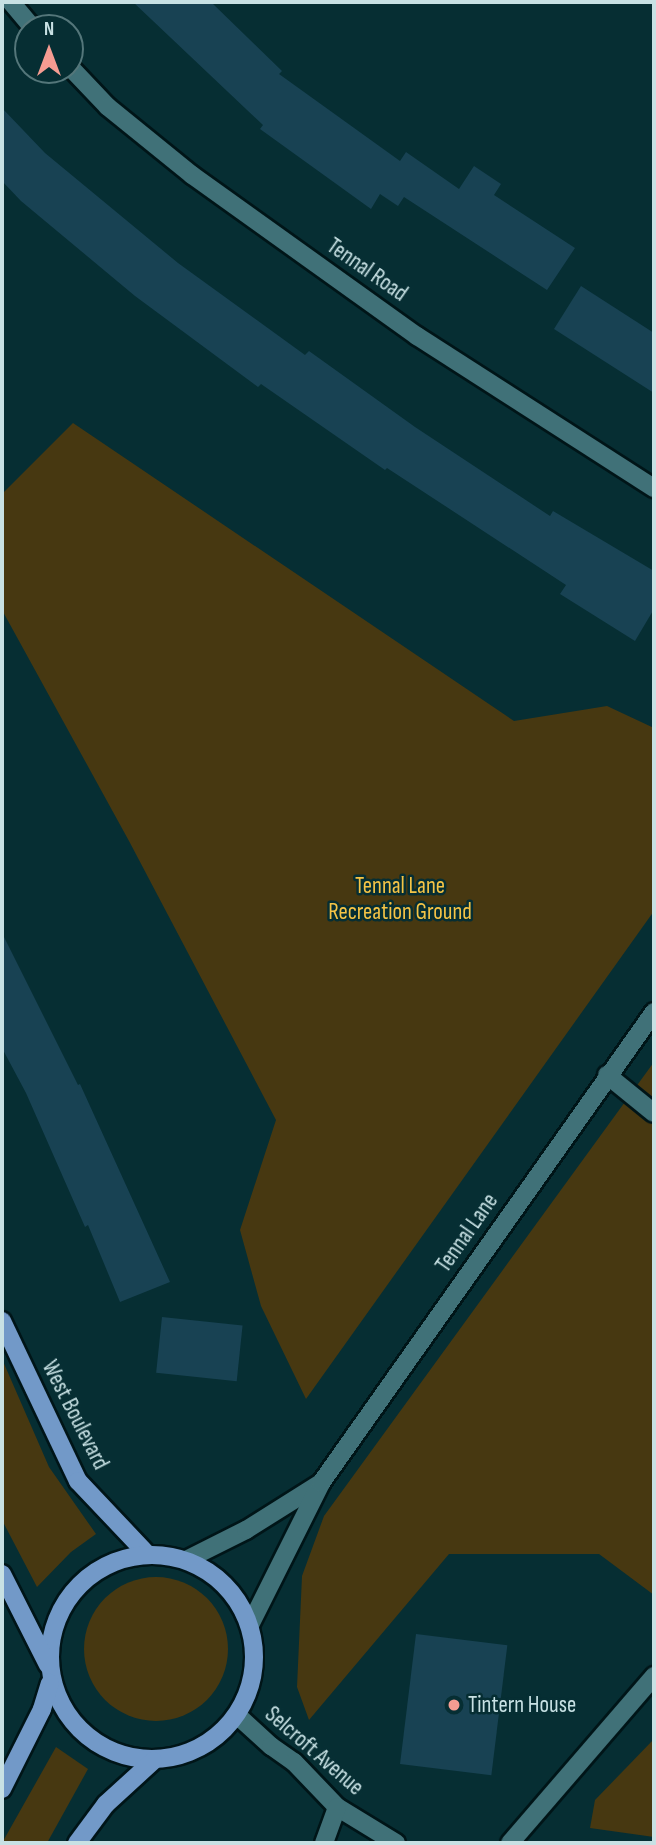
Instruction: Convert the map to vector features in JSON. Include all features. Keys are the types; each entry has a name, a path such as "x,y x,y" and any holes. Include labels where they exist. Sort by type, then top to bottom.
{"main road":[{"name":"West Boulevard","path":"2,1321 78,1481 146,1553"},
{"path":"2,1574 49,1674 72,1724 108,1752 153,1761 201,1749 238,1716 256,1671 251,1623 226,1584 188,1559 146,1553 94,1570 58,1611 49,1674 42,1709 2,1789"},
{"path":"77,1843 106,1804 153,1761"}],"street":[{"name":"Tennal Road","path":"84,82 108,107 192,176 417,336 654,488"},
{"name":"Tennal Lane","path":"251,1623 321,1483 654,1012"},
{"path":"607,1075 654,1113"},
{"name":"Tennal Lane","path":"188,1559 246,1530 321,1483"},
{"path":"510,1843 654,1676"},
{"name":"Selcroft Avenue","path":"238,1716 271,1746 294,1762 337,1807 396,1843"},
{"path":"324,1843 337,1807"}],"green space":[{"name":"Tennal Lane Recreation Ground","path":"73,423 514,721 607,706 654,728 654,911 306,1399 261,1306 240,1230 276,1120 129,841 2,610 2,494"},
{"path":"654,1062 654,1595 599,1554 449,1554 309,1720 297,1687 302,1576 324,1516"},
{"path":"2,1359 49,1467 96,1534 71,1552 37,1587 2,1520"},
{"path":"156,1577 184,1583 207,1598 222,1621 228,1649 222,1677 207,1700 184,1715 156,1721 128,1715 105,1700 90,1677 84,1649 90,1621 105,1598 128,1583"},
{"path":"654,1739 654,1837 590,1828 595,1800"},
{"path":"56,1747 88,1769 47,1843 2,1843"}],"building":[{"path":"133,2 211,2 282,71 279,74 400,161 406,152 459,189 474,166 501,184 494,195 575,248 547,290 404,197 398,206 380,194 371,209 260,129 263,125"},
{"path":"2,108 45,153 178,263 305,355 309,351 415,427 550,516 553,511 654,571 654,609 635,641 560,594 566,585 387,468 385,470 261,384 258,387 135,296 21,201 2,181"},
{"path":"581,286 654,333 654,393 554,329"},
{"path":"2,933 78,1085 80,1084 170,1282 120,1302 88,1225 85,1227 26,1093 2,1048"},
{"path":"162,1317 243,1325 237,1381 156,1373"},
{"name":"Tintern House","path":"416,1634 507,1645 491,1775 400,1764"}],"place":[{"name":"Tintern House","path":"454,1705"}]}
